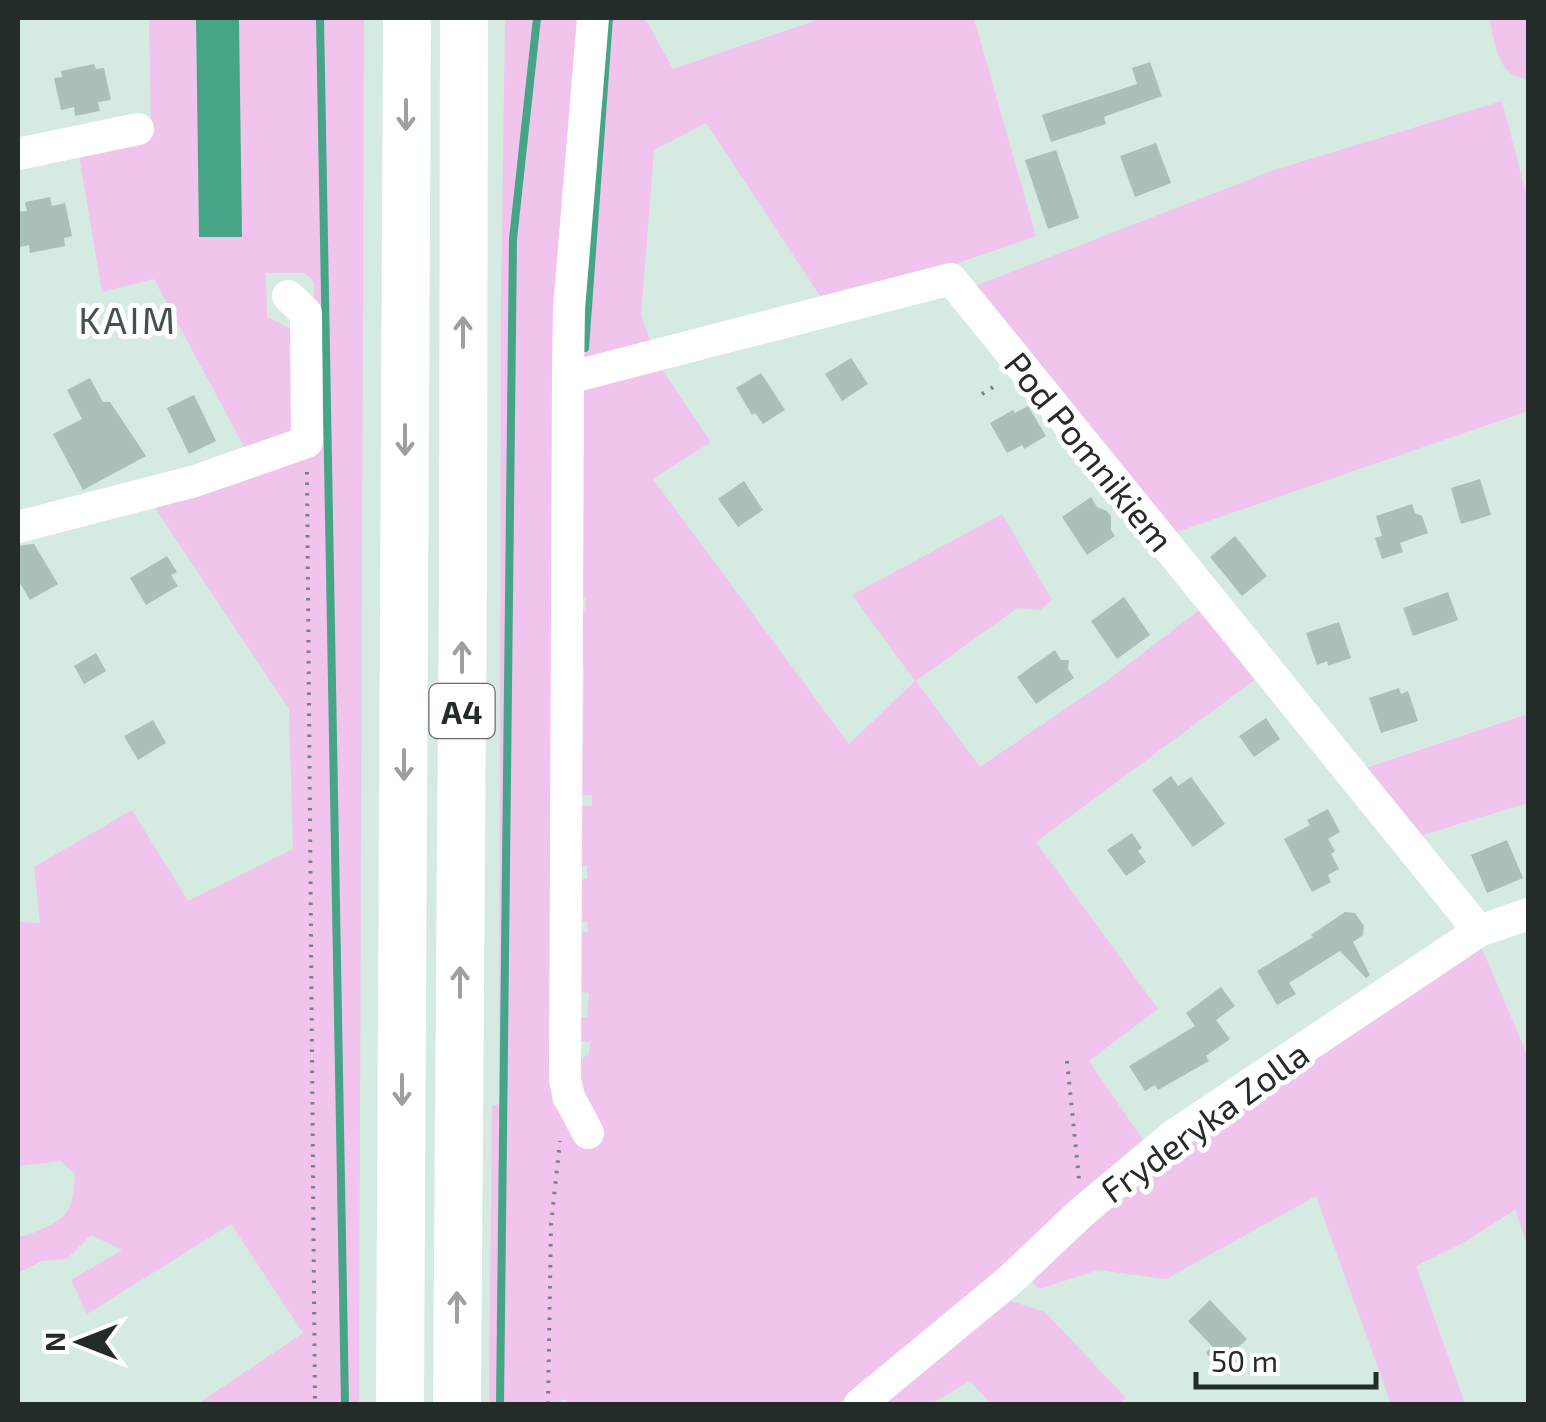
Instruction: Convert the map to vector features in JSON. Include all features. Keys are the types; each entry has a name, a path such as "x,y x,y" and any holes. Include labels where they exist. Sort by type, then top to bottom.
{"highway":[{"name":"A4","path":"400,1404 407,18"},
{"name":"A4","path":"457,1404 464,18"}],"street":[{"path":"584,1127 565,1080 568,378 569,309 593,18"},
{"path":"18,154 138,129"},
{"name":"Pod Pomnikiem","path":"568,378 951,279 1478,931"},
{"path":"18,527 194,481 307,442 306,313 288,296"},
{"name":"Fryderyka Zolla","path":"860,1404 1010,1280 1174,1134 1478,931 1528,914"}],"path":[{"path":"307,442 315,1404"},
{"path":"1067,1061 1080,1186 1085,1198 1082,1212"},
{"path":"548,1404 551,1225 558,1143 584,1127"}],"shaded area":[{"path":"149,18 196,18 199,237 241,237 239,18 364,18 359,1404 197,1404 303,1333 231,1224 87,1314 71,1280 122,1250 91,1235 67,1259 42,1261 18,1273 18,1236 42,1229 65,1214 72,1202 75,1174 61,1161 18,1166 18,922 40,923 34,867 132,810 188,901 293,849 289,709 149,499 315,451 314,282 305,273 266,273 267,317 297,332 299,440 248,454 154,279 102,292 79,156 151,138"},
{"path":"196,18 239,18 242,237 199,237"},
{"path":"505,18 585,18 552,1103 568,1122 572,1062 589,1055 590,1042 573,1040 572,1017 587,1017 589,993 570,990 572,934 588,932 587,922 573,921 573,879 587,879 587,866 574,865 574,806 592,806 592,795 573,795 583,738 584,668 574,636 574,610 585,610 586,599 574,597 578,390 657,362 711,442 653,479 849,744 915,681 852,595 1002,514 1052,600 1040,610 1017,608 916,681 980,767 1105,682 1206,605 1261,675 1036,842 1158,1009 1089,1061 1145,1143 1481,946 1528,1057 1528,1247 1515,1210 1461,1244 1416,1266 1465,1404 1391,1404 1316,1196 1166,1279 1098,1270 1039,1289 1027,1276 989,1287 837,1404 573,1404 562,1399 561,1404 489,1404 492,1106 499,1104"},
{"path":"601,18 645,18 673,69 823,18 974,18 1036,236 917,277 822,299 706,123 654,150 641,316 654,350 590,361 584,356 576,310"},
{"path":"1489,18 1528,18 1528,79 1518,77 1504,66"},
{"path":"1502,101 1528,201 1528,411 1168,535 970,288 1274,170"},
{"path":"1528,714 1528,803 1413,838 1363,769"},
{"path":"1008,1300 1045,1312 1126,1398 1119,1404 991,1404 970,1381 931,1404 882,1404"}],"building":[{"path":"1150,62 1162,96 1104,117 1106,124 1051,142 1042,115 1137,84 1132,68"},
{"path":"94,64 96,69 104,68 111,100 98,102 100,111 75,116 74,107 61,110 54,78 62,77 61,71"},
{"path":"1156,143 1171,183 1135,197 1120,156"},
{"path":"1056,150 1079,218 1048,229 1025,160"},
{"path":"50,197 52,206 65,203 72,236 64,238 65,246 30,253 29,245 20,247 18,212 27,211 25,202"},
{"path":"851,358 868,384 842,401 825,374"},
{"path":"761,373 785,410 763,424 755,413 752,415 736,388"},
{"path":"90,378 103,402 110,402 146,456 83,490 53,434 82,419 67,390"},
{"path":"194,395 216,441 189,454 167,408"},
{"path":"1028,406 1046,436 1024,449 1022,445 1007,453 990,423"},
{"path":"1480,479 1491,515 1461,524 1451,488"},
{"path":"744,481 763,510 738,527 718,499"},
{"path":"1091,497 1097,507 1111,516 1115,536 1087,555 1062,517"},
{"path":"1412,504 1428,533 1400,543 1403,552 1382,559 1375,538 1382,536 1376,516"},
{"path":"1235,536 1267,576 1242,596 1210,557"},
{"path":"34,544 58,584 30,600 18,580 18,546"},
{"path":"167,556 177,572 171,575 178,586 146,605 130,578"},
{"path":"1448,592 1458,620 1413,636 1403,608"},
{"path":"1124,597 1150,635 1117,659 1091,621"},
{"path":"1339,622 1351,658 1328,666 1327,661 1317,665 1306,633"},
{"path":"1055,650 1061,660 1069,660 1068,669 1074,678 1036,704 1017,677"},
{"path":"96,653 106,671 84,684 74,666"},
{"path":"1399,688 1401,694 1408,691 1418,721 1381,733 1369,698"},
{"path":"1266,718 1280,739 1254,757 1239,736"},
{"path":"153,720 166,743 138,760 124,736"},
{"path":"1171,776 1178,786 1191,777 1225,824 1193,847 1152,790"},
{"path":"1328,809 1340,832 1328,839 1339,869 1328,875 1331,882 1312,892 1284,839 1310,825 1307,820"},
{"path":"1132,833 1146,862 1126,876 1107,850"},
{"path":"1507,840 1523,878 1487,893 1471,855"},
{"path":"1345,912 1355,913 1364,926 1363,935 1353,942 1370,975 1366,978 1340,951 1289,983 1296,994 1277,1005 1257,971"},
{"path":"1221,987 1235,1006 1216,1020 1230,1039 1206,1056 1209,1061 1158,1090 1155,1085 1145,1091 1129,1066 1195,1026 1186,1013"},
{"path":"1210,1300 1247,1339 1232,1353 1239,1360 1225,1373 1206,1353 1212,1346 1188,1321"}],"waterway":[{"path":"320,18 345,1404"},
{"path":"500,1404 513,239 537,18"},
{"path":"585,348 609,18"}],"district":[{"name":"KAIM","path":"128,319"}]}
